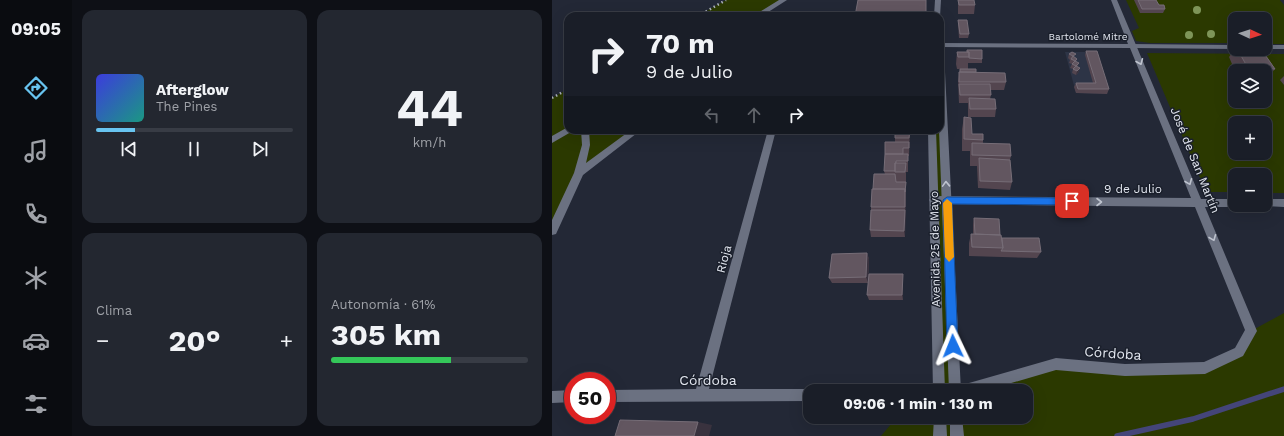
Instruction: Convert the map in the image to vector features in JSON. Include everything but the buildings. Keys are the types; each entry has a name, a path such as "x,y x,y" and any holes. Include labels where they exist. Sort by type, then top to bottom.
{"street":[{"path":"764,12 784,0"},
{"path":"938,0 938,12"},
{"name":"José de San Martín","path":"1114,0 1251,331"},
{"name":"Bartolomé Mitre","path":"944,45 1228,47"},
{"path":"1272,47 1284,47"},
{"path":"552,140 564,132"},
{"path":"552,231 555,219 579,173 586,145 585,134"},
{"path":"579,173 632,134"},
{"name":"Rioja","path":"701,394 771,134"},
{"name":"Avenida 25 de Mayo","path":"932,134 939,384"},
{"name":"Avenida 25 de Mayo","path":"944,134 955,384"},
{"name":"9 de Julio","path":"934,200 1228,203"},
{"path":"1272,203 1284,203"},
{"name":"Córdoba","path":"986,384 1056,364 1125,370 1205,368 1239,352 1251,331"},
{"name":"Córdoba","path":"616,396 701,394 803,395"},
{"path":"552,396 564,396"},
{"path":"940,424 940,436"},
{"path":"956,424 957,436"}],"shaded area":[{"path":"1065,52 1094,52 1107,94 1076,93"}],"green space":[{"path":"726,0 784,0 764,12 705,12"},
{"path":"1126,0 1280,0 1284,5 1284,44 1272,44 1272,12 1228,12 1228,43 1150,43 1136,41 1132,31 1139,28"},
{"path":"1147,53 1228,54 1228,56 1272,56 1272,54 1284,54 1284,193 1272,193 1272,168 1228,168 1228,192 1206,192"},
{"path":"564,91 564,134 632,134 579,173 559,218 552,220 552,98"},
{"path":"932,134 940,134 955,384 939,384"},
{"path":"1284,313 1284,436 881,436 891,424 1033,424 1033,384 986,384 1056,364 1205,368 1239,352 1251,331"}],"waterway":[{"path":"1117,436 1193,419 1284,389"}],"railway":[{"path":"705,12 726,0"},
{"path":"552,98 564,91"}],"slow traffic":[{"path":"947,203 949,257"}],"route":[{"path":"953,346 947,200 1072,201"}]}
